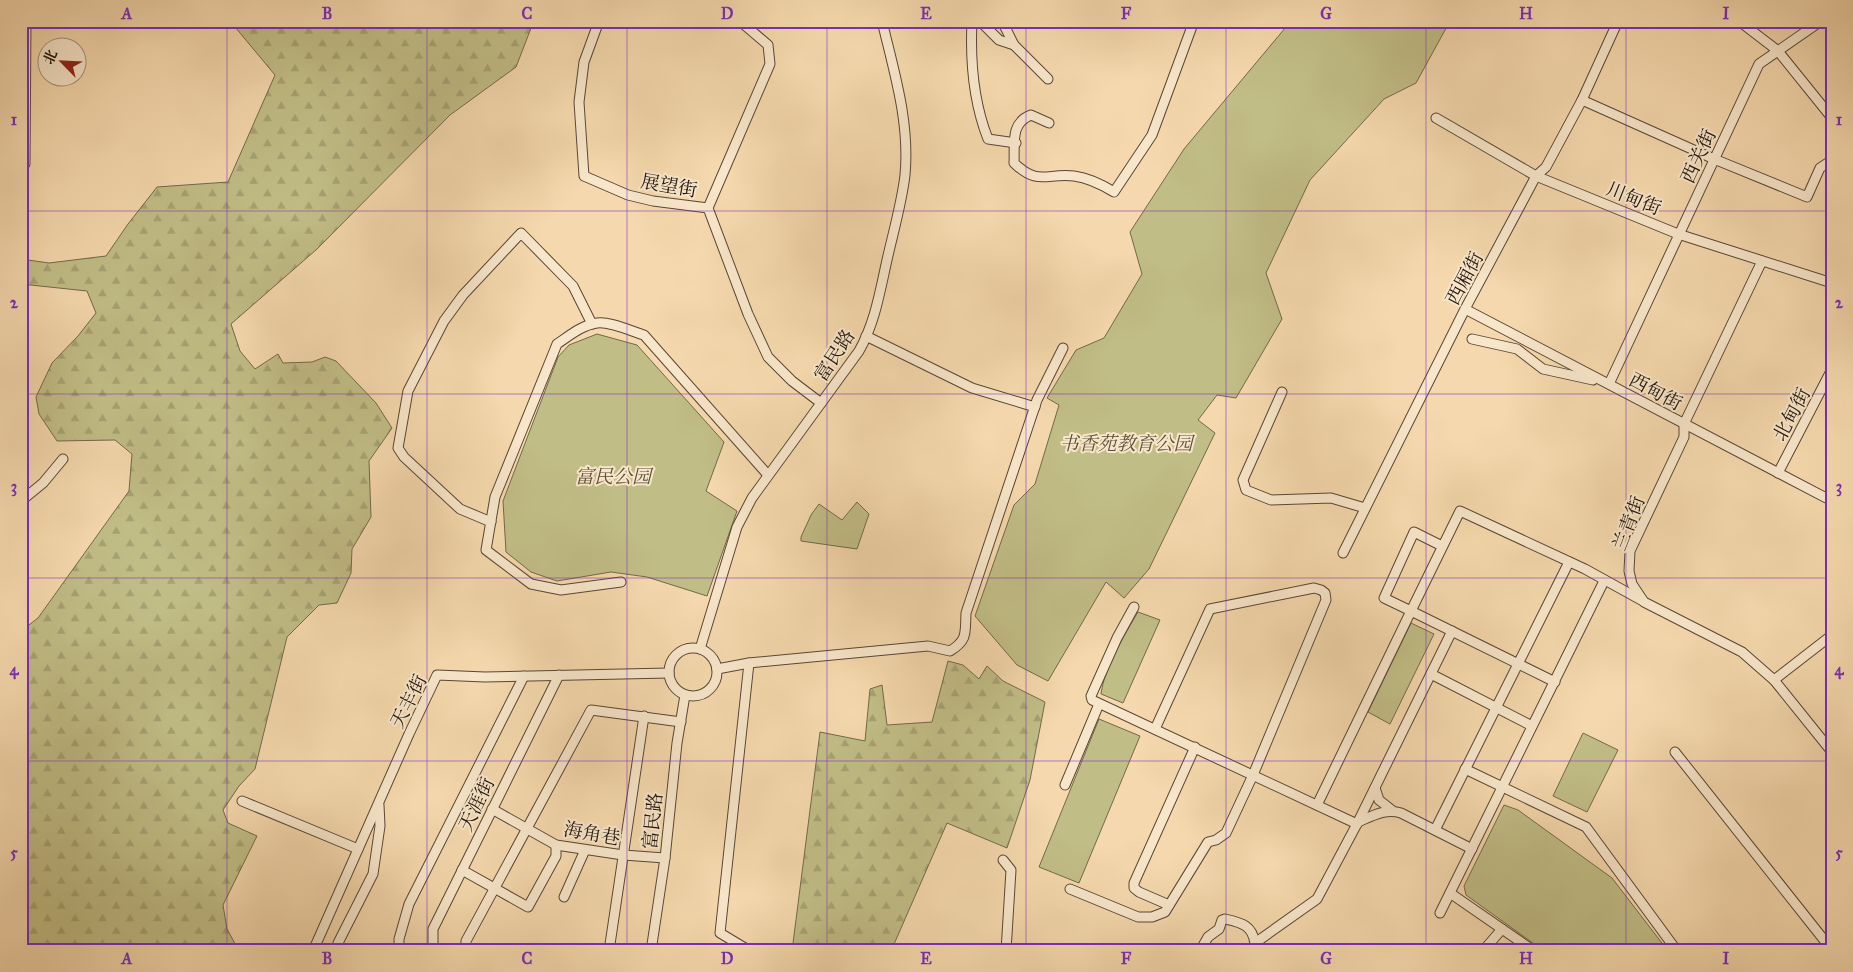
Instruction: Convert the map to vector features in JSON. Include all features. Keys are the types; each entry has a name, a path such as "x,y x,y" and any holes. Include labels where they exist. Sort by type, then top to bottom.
{"street":[{"path":"25,164 26,21"},
{"name":"展望街","path":"599,21 584,62 579,102 584,176 636,197 652,201 708,208 748,314 768,357 792,381 821,403"},
{"path":"708,208 770,64 768,45 740,21"},
{"name":"富民路","path":"700,649 737,527 752,498 859,351 877,306 905,176 906,152 903,112 882,21"},
{"path":"972,21 971,54 978,116 988,139 1016,143"},
{"path":"980,21 999,40 1014,45"},
{"path":"1002,21 1014,45 1048,80"},
{"path":"1049,123 1031,115 1022,119 1017,126 1014,163 1024,172 1036,177 1073,176 1096,181 1114,192 1152,135 1194,21"},
{"name":"西厢街","path":"1342,554 1465,310 1536,176 1546,167 1582,100 1618,21"},
{"path":"1739,21 1778,51 1832,118"},
{"name":"西关街","path":"1607,384 1759,64 1821,21"},
{"path":"1582,100 1714,159 1808,197 1820,168 1832,160"},
{"name":"川甸街","path":"1436,118 1536,176 1679,234 1832,283"},
{"path":"491,522 460,509 404,457 398,448 408,391 444,321 458,301 521,233 572,286 592,324"},
{"name":"兰青街","path":"1644,602 1632,584 1629,571 1630,552 1684,437 1684,424 1762,261"},
{"name":"西甸街","path":"1465,310 1832,501"},
{"path":"621,582 561,590 531,584 486,550 495,497 557,344 580,329 598,322 644,335 768,475"},
{"path":"866,336 972,388 1035,407"},
{"path":"1472,339 1517,349 1543,369 1607,384"},
{"path":"717,669 749,664 928,646 950,651 961,644 965,635 966,613 1035,407 1063,348"},
{"name":"北甸街","path":"1778,473 1831,374"},
{"path":"1282,392 1243,480 1246,490 1271,500 1331,498 1365,508"},
{"path":"21,501 42,483 63,459"},
{"path":"1317,806 1460,511 1569,562 1742,652 1774,680 1832,752"},
{"path":"1442,546 1414,532 1384,598 1555,682"},
{"path":"1435,830 1569,562"},
{"path":"1440,913 1604,581"},
{"path":"1070,889 1138,917 1152,917 1165,912 1208,842 1216,840 1226,833 1253,775 1326,600 1325,593 1314,588 1210,609 1155,729"},
{"path":"1134,608 1117,638 1091,696 1092,700 1357,823"},
{"path":"1254,948 1318,899 1452,631"},
{"path":"1774,680 1832,635"},
{"path":"685,649 700,649 712,657 717,669 717,677 710,689 697,696 685,695 675,688 671,681 669,673 673,658 685,649"},
{"path":"749,664 720,933 750,951"},
{"name":"天丰街","path":"313,951 437,675 485,677 669,673"},
{"path":"1431,674 1532,726"},
{"name":"天涯街","path":"433,951 433,929 559,675"},
{"path":"399,951 399,939 409,904 524,676"},
{"name":"富民路","path":"651,951 685,695"},
{"path":"1065,786 1099,704"},
{"path":"466,951 466,941 590,710 681,722"},
{"path":"609,951 644,716"},
{"path":"1169,905 1139,892 1134,888 1134,883 1196,747"},
{"path":"1675,752 1832,950"},
{"path":"1464,769 1586,827 1677,951"},
{"path":"1375,788 1379,800 1393,810 1472,849"},
{"path":"242,801 358,849"},
{"path":"337,951 338,942 373,874 380,826 379,802"},
{"name":"海角巷","path":"492,809 556,845 623,855 664,858"},
{"path":"1357,823 1374,814 1393,810"},
{"path":"462,870 528,907 556,856 556,845"},
{"path":"564,897 585,850"},
{"path":"1003,860 1011,870 1006,951"},
{"path":"1450,893 1534,951"},
{"path":"1200,951 1208,936 1219,929 1222,920 1225,919 1249,928 1253,933 1254,948"},
{"path":"1483,951 1502,929"}],"green space":[{"path":"230,21 532,21 533,23 516,67 450,115 317,249 231,324 240,351 255,369 278,354 283,363 312,362 325,357 336,361 376,403 392,428 369,461 371,517 352,549 351,573 337,603 319,605 287,637 255,769 239,786 223,810 228,823 257,836 223,905 227,929 239,951 21,951 21,631 38,618 129,491 132,454 115,440 57,441 39,414 36,397 52,363 78,336 96,313 87,291 21,284 21,259 49,263 106,256 157,187 228,182 275,75"},
{"name":"书香苑教育公园","path":"1291,21 1450,21 1416,83 1384,99 1310,180 1266,273 1282,319 1236,398 1217,395 1198,420 1215,433 1149,569 1124,598 1106,582 1048,681 1017,665 975,616 1014,505 1035,484 1059,405 1047,398 1076,350 1104,338 1142,274 1130,232 1184,149"},
{"name":"富民公园","path":"597,334 637,345 724,442 706,491 737,511 707,596 647,577 611,572 557,581 531,572 506,552 503,501 558,357 569,345"},
{"path":"857,502 869,514 857,549 801,541 811,515 819,504 842,520"},
{"path":"1138,612 1160,620 1123,703 1101,694 1106,674 1121,641"},
{"path":"1411,623 1434,634 1390,724 1368,712"},
{"path":"948,661 963,665 979,679 987,666 1003,681 1045,702 1030,780 1007,848 947,823 891,951 792,951 820,732 865,741 870,689 882,685 887,725 932,722"},
{"path":"1099,719 1140,736 1079,883 1039,867"},
{"path":"1583,733 1618,750 1587,812 1553,796"},
{"path":"1504,805 1518,810 1612,878 1668,951 1544,951 1466,895 1464,886"}]}
